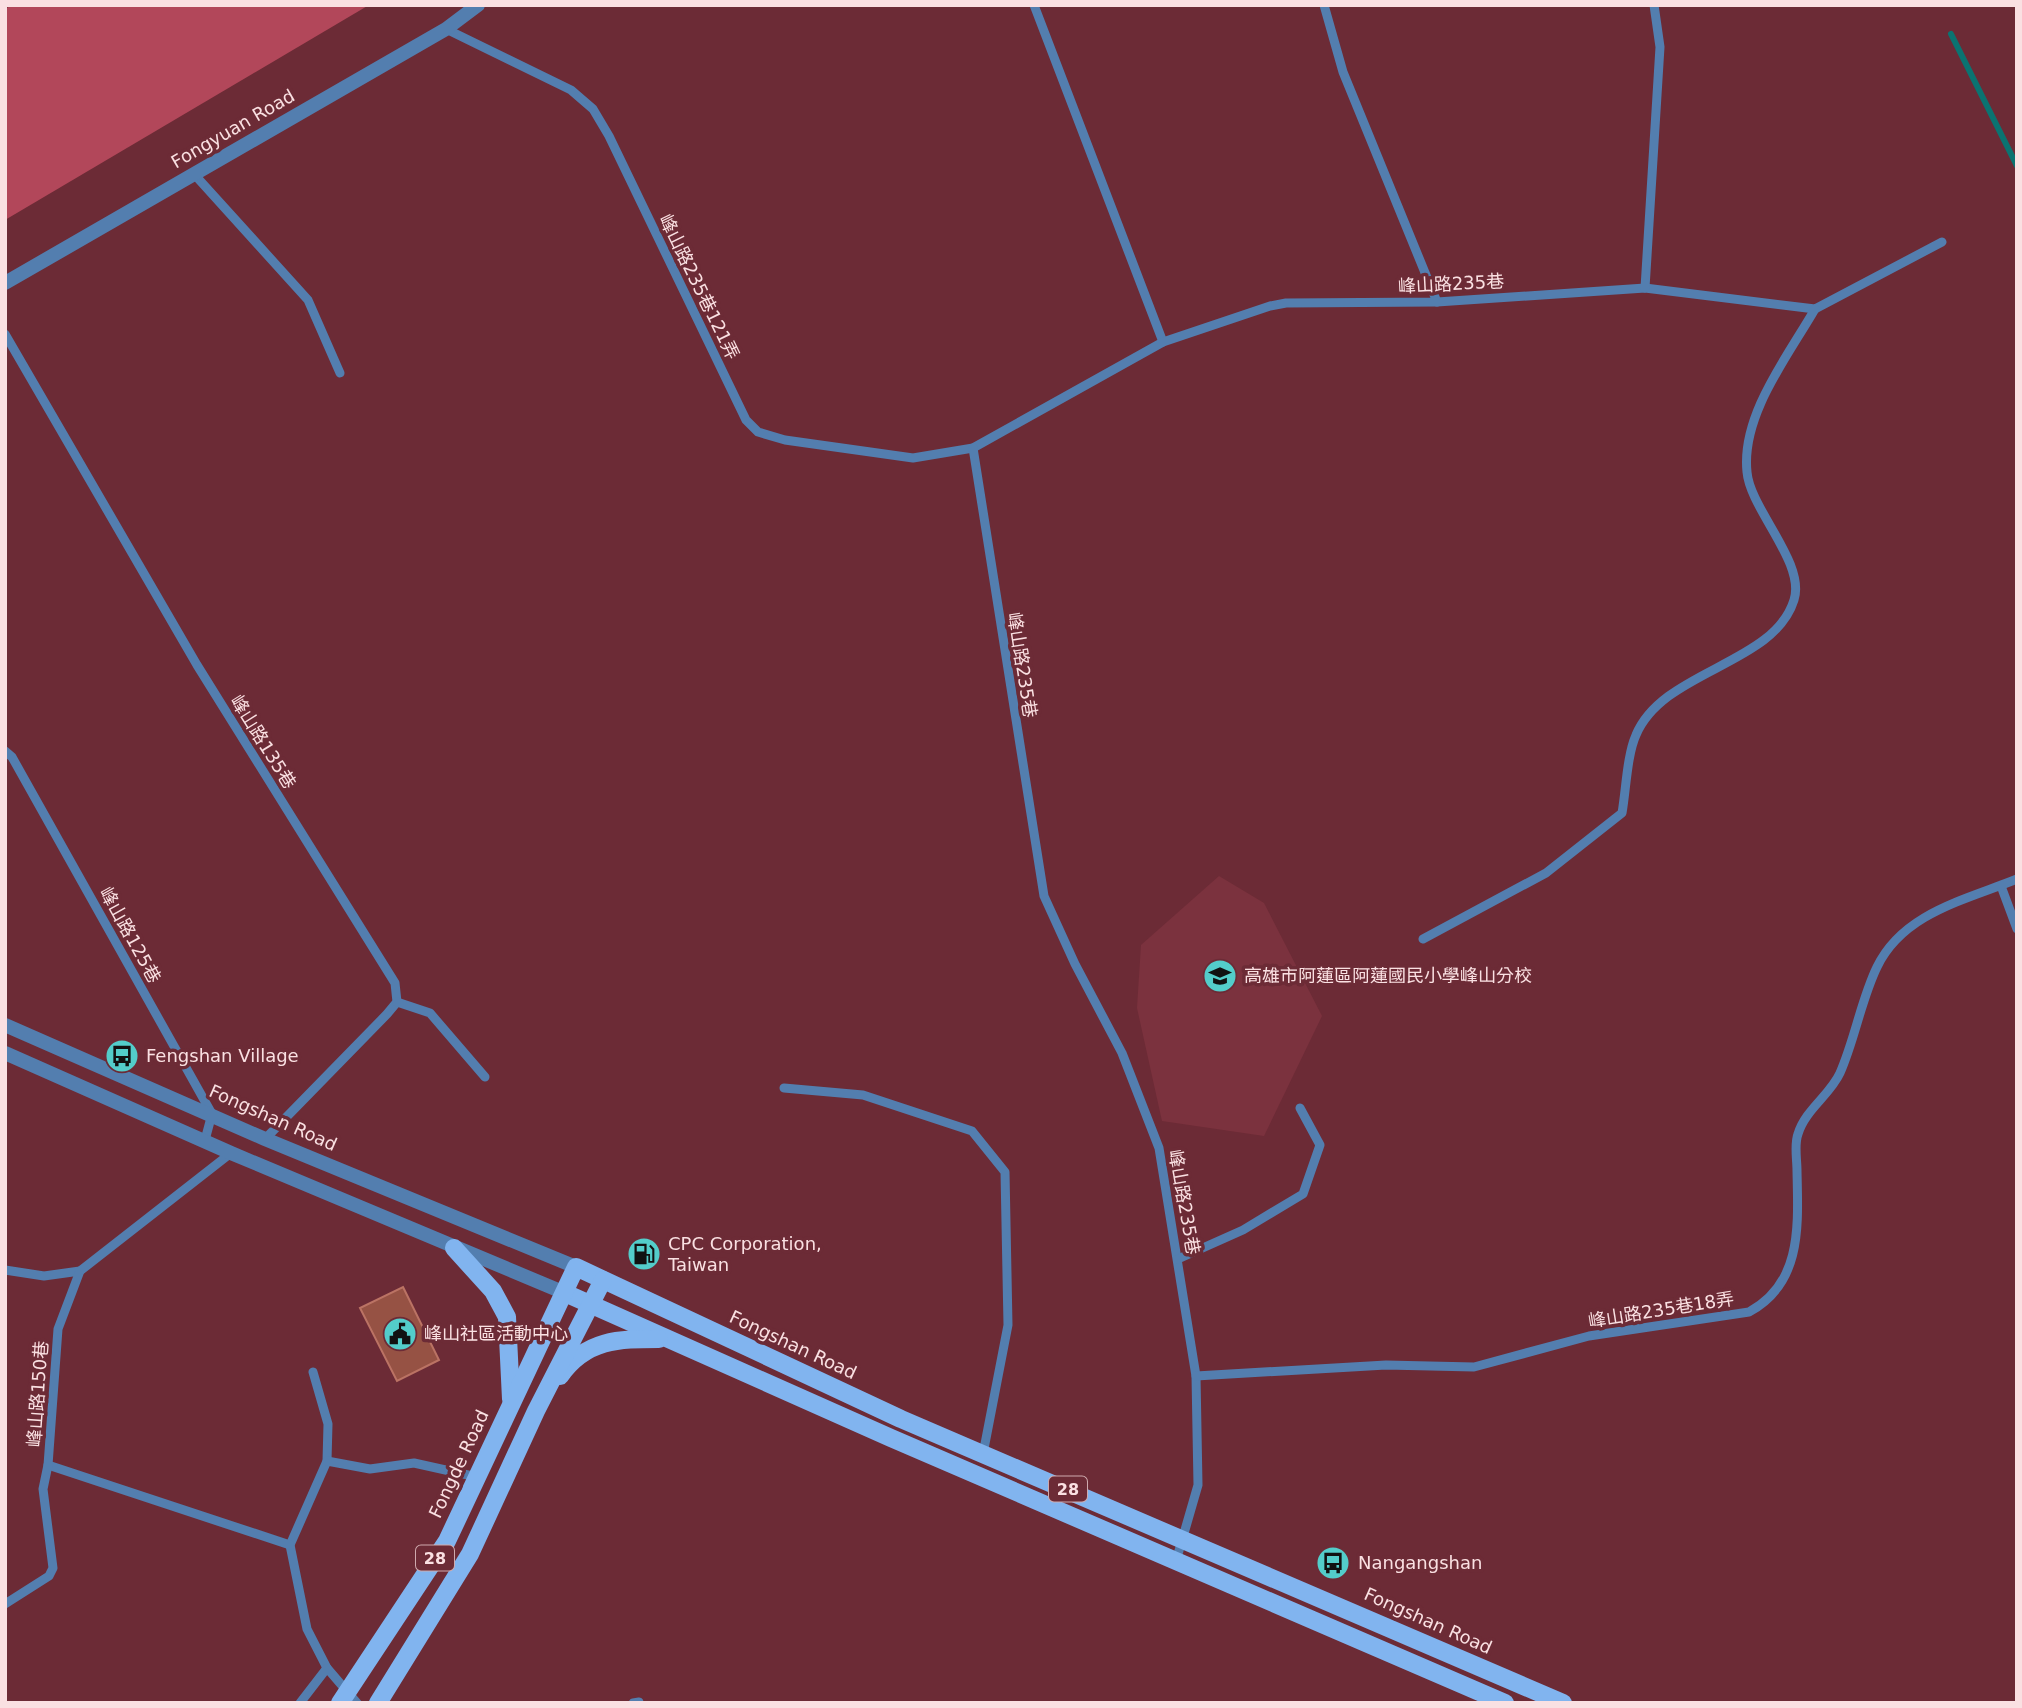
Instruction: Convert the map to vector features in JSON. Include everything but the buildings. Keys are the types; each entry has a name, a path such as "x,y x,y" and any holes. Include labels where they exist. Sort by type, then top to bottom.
{"main road":[{"path":"453,1248 493,1291 507,1317 511,1402"},
{"name":"Fongshan Road","path":"576,1267 901,1419 1185,1538 1563,1703"},
{"name":"Fongde Road","path":"348,1699 447,1541 576,1267"},
{"name":"28","path":"378,1703 470,1554 536,1411 603,1280"},
{"name":"28","path":"565,1293 1499,1702"},
{"path":"536,1411 568,1366 589,1350 614,1339 665,1339"}],"street":[{"name":"Fongyuan Road","path":"5,283 446,29 478,5"},
{"name":"Fongshan Road","path":"5,1025 265,1139 576,1267"},
{"path":"5,1052 231,1153 565,1293"}],"lane":[{"path":"1034,5 1163,342"},
{"path":"1324,5 1343,72 1437,303"},
{"path":"1645,288 1660,47 1654,5"},
{"name":"峰山路235巷121弄","path":"446,29 571,90 593,109 609,136 746,420 758,432 785,440 913,458 973,448"},
{"path":"194,174 307,300 340,373"},
{"path":"1423,939 1546,873 1622,813 1636,734 1662,699 1759,642 1780,624 1795,599 1794,576 1747,476 1746,453 1759,408 1815,309 1942,242"},
{"name":"峰山路235巷","path":"1177,1562 1198,1485 1196,1376 1159,1148 1122,1053 1075,964 1044,896 973,448 1163,342 1286,303 1437,303 1645,288 1815,309"},
{"name":"峰山路135巷","path":"5,334 197,665 395,983 397,1002"},
{"name":"峰山路125巷","path":"5,751 12,757 212,1114"},
{"name":"峰山路235巷18弄","path":"1196,1376 1386,1365 1474,1367 1589,1336 1749,1312 1763,1305 1788,1274 1796,1251 1799,1228 1797,1135 1803,1121 1836,1080 1876,968 1892,941 1912,923 2017,880"},
{"path":"2001,886 2017,929"},
{"path":"265,1139 397,1002 430,1013 485,1077"},
{"path":"784,1088 863,1095 972,1131 1004,1172 1008,1325 983,1454"},
{"path":"1178,1259 1243,1230 1303,1194 1320,1145 1300,1108"},
{"path":"205,1140 212,1114"},
{"path":"5,1270 44,1276 80,1272 231,1153"},
{"name":"峰山路150巷","path":"5,1604 49,1576 53,1567 43,1498 58,1329 80,1272"},
{"path":"313,1372 328,1424 327,1461 290,1545 307,1629 327,1668 348,1699"},
{"path":"327,1461 370,1469 414,1463 477,1477"},
{"path":"48,1465 290,1545"},
{"path":"300,1703 327,1668"},
{"path":"1499,1702 1506,1678"},
{"path":"633,1703 639,1702"}],"shaded area":[{"path":"12,5 369,5 5,220 5,9"},
{"name":"高雄市阿蓮區阿蓮國民小學峰山分校","path":"1219,876 1264,903 1322,1016 1264,1136 1162,1121 1137,1008 1141,945"}],"waterway":[{"path":"1951,34 2017,166"}],"place":[{"name":"高雄市阿蓮區阿蓮國民小學峰山分校","path":"1220,976"},
{"name":"Fengshan Village","path":"122,1056"},
{"name":"CPC Corporation, Taiwan","path":"644,1254"},
{"name":"峰山社區活動中心","path":"400,1334"},
{"name":"Nangangshan","path":"1333,1563"}]}
